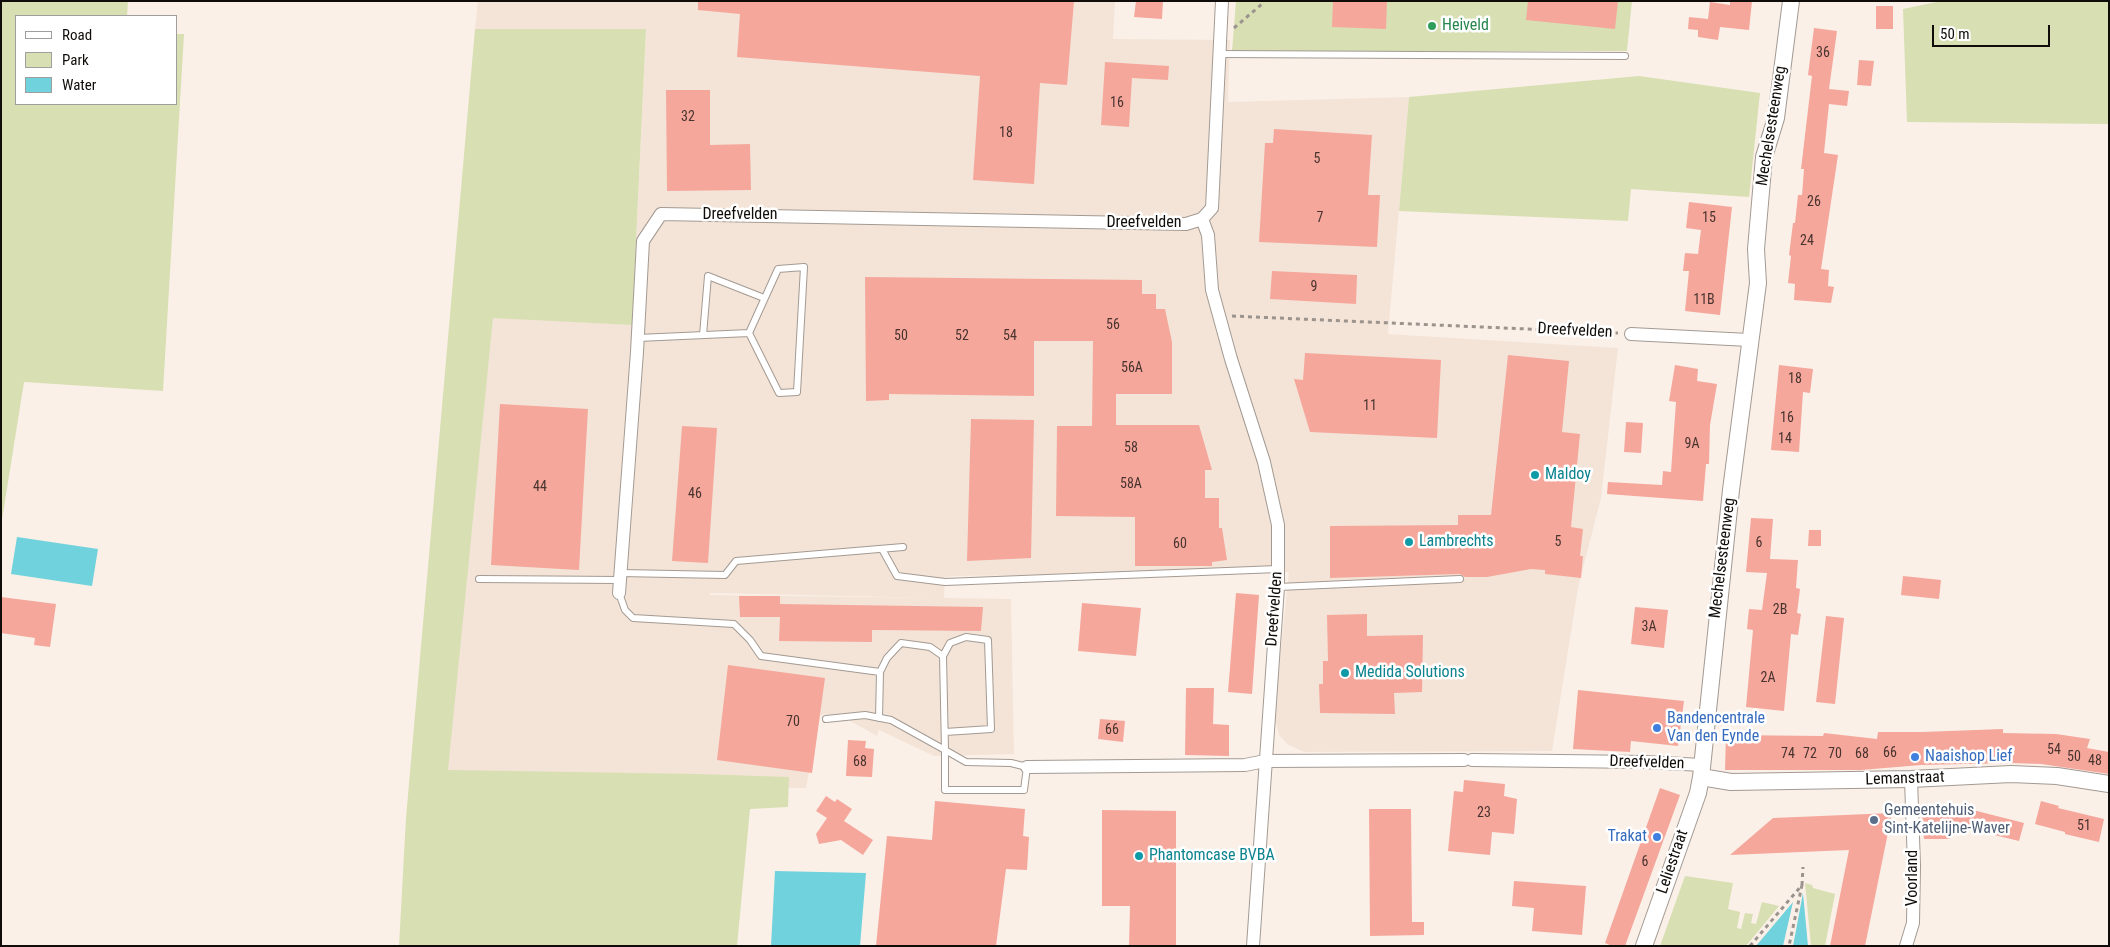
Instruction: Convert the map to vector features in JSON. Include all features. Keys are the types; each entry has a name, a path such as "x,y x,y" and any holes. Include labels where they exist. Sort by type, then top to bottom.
{"street":[{"name":"Dreefvelden","path":"620,582 638,338 643,241 661,214 1186,224 1202,219 1212,208 1222,1"},
{"name":"Mechelsesteenweg","path":"1701,771 1714,639 1749,340 1758,283 1756,249 1764,157 1776,118 1791,1"},
{"name":"Dreefvelden","path":"1202,219 1208,235 1212,290 1273,496 1278,525 1278,587 1265,761"},
{"path":"1631,334 1749,340"},
{"name":"Dreefvelden","path":"1027,767 1245,765 1265,761 1468,760 1645,762 1701,771"},
{"path":"1253,946 1266,774 1265,761"},
{"name":"Lemanstraat","path":"1701,771 1731,782 1911,779 2011,774 2057,776 2109,784"},
{"name":"Leliestraat","path":"1644,946 1698,793 1701,771"},
{"name":"Voorland","path":"1906,946 1913,923 1914,866 1911,779"}],"lane":[{"path":"1219,54 1625,56"},
{"path":"804,267 797,392 779,393 749,333 778,269 804,267"},
{"path":"703,335 708,276 764,298"},
{"path":"638,338 749,333"},
{"path":"479,579 620,582 725,574 736,561 903,547"},
{"path":"882,548 897,576 945,582 1278,568"},
{"path":"1278,587 1460,578"},
{"path":"620,582 626,610 633,618 734,624 750,640 760,656 880,672"},
{"path":"826,720 865,716 891,720 945,750 966,762 1011,763 1027,767 1024,790 945,790 945,750 945,732 943,656 950,643 966,637 988,640 992,729 945,732"},
{"path":"879,718 880,672 887,658 901,643 930,647 943,656"}],"path":[{"path":"1220,40 1262,4"},
{"name":"Dreefvelden","path":"1219,315 1631,334"},
{"path":"1789,946 1802,885 1803,867"},
{"path":"1750,946 1802,885"}],"shaded area":[{"path":"478,1 1115,1 1113,39 1230,40 1228,102 1409,97 1388,334 1618,348 1601,498 1578,588 1552,751 1304,752 1287,744 1279,735 1274,715 1289,572 955,576 945,577 944,598 1011,599 1014,754 934,756 879,730 877,736 838,714 819,715 806,788 426,785 465,591 493,317 632,325 646,30 475,29","holes":["710,593 932,598 710,595"]}],"green space":[{"path":"1,1 128,1 127,15 15,15 15,105 178,105 178,34 184,34 163,391 24,382 1,526"},
{"name":"Heiveld","path":"1236,1 1632,1 1627,51 1232,51"},
{"path":"1941,1 2109,1 2109,124 1907,122 1903,9"},
{"path":"475,29 646,29 632,325 493,318 448,770 789,777 788,807 750,809 737,946 399,946 406,818"},
{"path":"1639,76 1760,93 1749,197 1631,189 1628,221 1399,211 1409,97"},
{"path":"1685,876 1733,883 1728,909 1740,912 1737,928 1741,929 1745,913 1753,914 1751,923 1756,924 1762,902 1779,906 1746,946 1660,946"},
{"path":"1805,883 1812,885 1813,888 1835,894 1825,946 1811,946"}],"water":[{"path":"17,537 98,549 92,586 11,574"},
{"path":"775,871 866,873 860,946 771,946"},
{"path":"1803,893 1808,946 1793,946"},
{"path":"1793,902 1783,946 1756,946"}],"building":[{"path":"698,1 1074,1 1067,85 1040,83 1034,184 973,180 980,76 737,57 740,14 698,10"},
{"path":"1136,1 1163,1 1162,19 1134,17"},
{"path":"1333,1 1387,1 1386,29 1332,27"},
{"path":"1528,1 1618,1 1615,29 1526,20"},
{"path":"1730,1 1752,1 1749,30 1720,27 1718,40 1698,37 1698,30 1688,29 1689,17 1708,19 1710,2 1730,5"},
{"path":"1876,6 1893,6 1893,29 1876,29"},
{"path":"1814,28 1837,31 1829,89 1849,91 1847,106 1829,104 1824,153 1838,155 1821,269 1829,270 1828,286 1834,287 1831,303 1794,300 1795,284 1788,283 1793,223 1795,223 1798,195 1802,195 1804,169 1801,169 1812,76 1808,75"},
{"path":"1859,60 1874,61 1871,86 1857,85"},
{"path":"1105,62 1169,66 1168,80 1132,78 1129,127 1101,125"},
{"path":"666,90 710,90 710,145 750,144 751,190 667,191"},
{"path":"1274,129 1372,135 1368,195 1380,195 1377,247 1259,242 1265,143 1273,143"},
{"path":"1689,202 1732,207 1720,315 1685,311 1689,271 1683,271 1685,253 1698,254 1701,230 1686,228"},
{"path":"1272,271 1357,275 1356,304 1270,299"},
{"path":"865,277 1142,280 1142,294 1156,294 1156,309 1165,309 1172,342 1172,394 1116,394 1116,425 1199,425 1212,470 1205,470 1205,498 1219,498 1219,528 1222,528 1227,560 1212,562 1212,566 1135,566 1135,517 1056,516 1057,426 1092,426 1093,341 1034,341 1034,396 889,394 889,400 866,401"},
{"path":"1305,353 1441,360 1437,438 1310,432 1294,379 1303,380"},
{"path":"1508,355 1569,361 1562,432 1580,434 1571,527 1583,529 1580,556 1583,556 1581,578 1545,574 1545,570 1531,569 1487,577 1465,577 1460,574 1330,578 1330,526 1458,525 1458,515 1491,515"},
{"path":"1675,365 1698,369 1697,381 1717,384 1710,425 1709,464 1706,464 1703,501 1607,494 1608,482 1662,485 1663,471 1671,472 1676,402 1669,401"},
{"path":"1779,365 1813,369 1810,393 1803,392 1799,452 1771,450"},
{"path":"500,404 588,409 579,570 491,565"},
{"path":"971,419 1034,420 1031,558 967,561"},
{"path":"1626,422 1643,423 1641,453 1624,452"},
{"path":"682,426 717,428 708,563 672,561"},
{"path":"1751,518 1773,519 1770,559 1798,560 1796,588 1800,589 1797,613 1801,614 1798,635 1791,634 1784,711 1746,707 1753,630 1747,629 1749,609 1762,610 1767,573 1746,572"},
{"path":"1809,530 1821,530 1821,546 1808,546"},
{"path":"1903,576 1941,580 1939,599 1901,595"},
{"path":"1236,593 1259,595 1252,694 1228,692"},
{"path":"739,596 780,596 780,604 983,607 981,631 872,630 872,642 779,641 780,617 740,617"},
{"path":"1,597 56,604 50,647 34,645 35,638 1,633"},
{"path":"1082,603 1141,608 1136,656 1078,651"},
{"path":"1635,607 1668,610 1664,648 1631,644"},
{"path":"1367,614 1367,636 1423,635 1422,692 1394,693 1395,714 1320,713 1319,684 1323,684 1323,661 1328,661 1327,615"},
{"path":"1826,616 1844,618 1835,704 1816,702"},
{"path":"728,665 825,678 812,773 717,760"},
{"path":"1186,688 1214,688 1213,724 1229,725 1229,756 1185,755"},
{"path":"1578,690 1684,701 1678,746 1631,741 1630,752 1573,749"},
{"path":"1100,719 1125,721 1123,742 1098,739"},
{"path":"2003,729 2003,733 2056,734 2090,739 2087,748 2109,752 2109,774 2041,764 2011,763 1921,765 1861,770 1725,770 1726,735 1823,736 1824,733 1877,739 1878,732"},
{"path":"848,740 866,741 865,748 874,749 872,777 846,776"},
{"path":"1464,780 1505,784 1504,796 1517,799 1514,834 1492,832 1490,855 1448,851 1454,791 1463,792"},
{"path":"1660,788 1680,795 1625,946 1612,946 1605,943"},
{"path":"826,796 835,802 837,799 852,809 844,821 873,840 863,855 841,840 819,844 816,834 827,818 816,811"},
{"path":"935,801 1025,809 1023,836 1029,837 1027,870 1006,869 996,946 876,946 887,836 932,840"},
{"path":"2041,801 2059,806 2058,808 2104,819 2099,842 2065,834 2065,832 2035,824"},
{"path":"1369,809 1411,809 1412,922 1424,922 1424,935 1370,936"},
{"path":"1969,809 2024,823 2019,841 1953,825 1950,839 1924,839 1922,813 1968,812"},
{"name":"Phantomcase BVBA","path":"1102,810 1176,811 1176,946 1129,946 1130,906 1102,906"},
{"path":"1892,813 1865,946 1830,946 1849,850 1730,855 1773,818"},
{"path":"1514,881 1586,886 1582,935 1532,931 1534,908 1512,906"}],"place":[{"name":"Heiveld","path":"1432,26"},
{"name":"Maldoy","path":"1535,475"},
{"name":"Lambrechts","path":"1409,542"},
{"name":"Medida Solutions","path":"1345,673"},
{"name":"Bandencentrale Van den Eynde","path":"1657,728"},
{"name":"Naaishop Lief","path":"1915,757"},
{"name":"Gemeentehuis Sint-Katelijne-Waver","path":"1874,820"},
{"name":"Trakat","path":"1657,837"},
{"name":"Phantomcase BVBA","path":"1139,856"}]}
